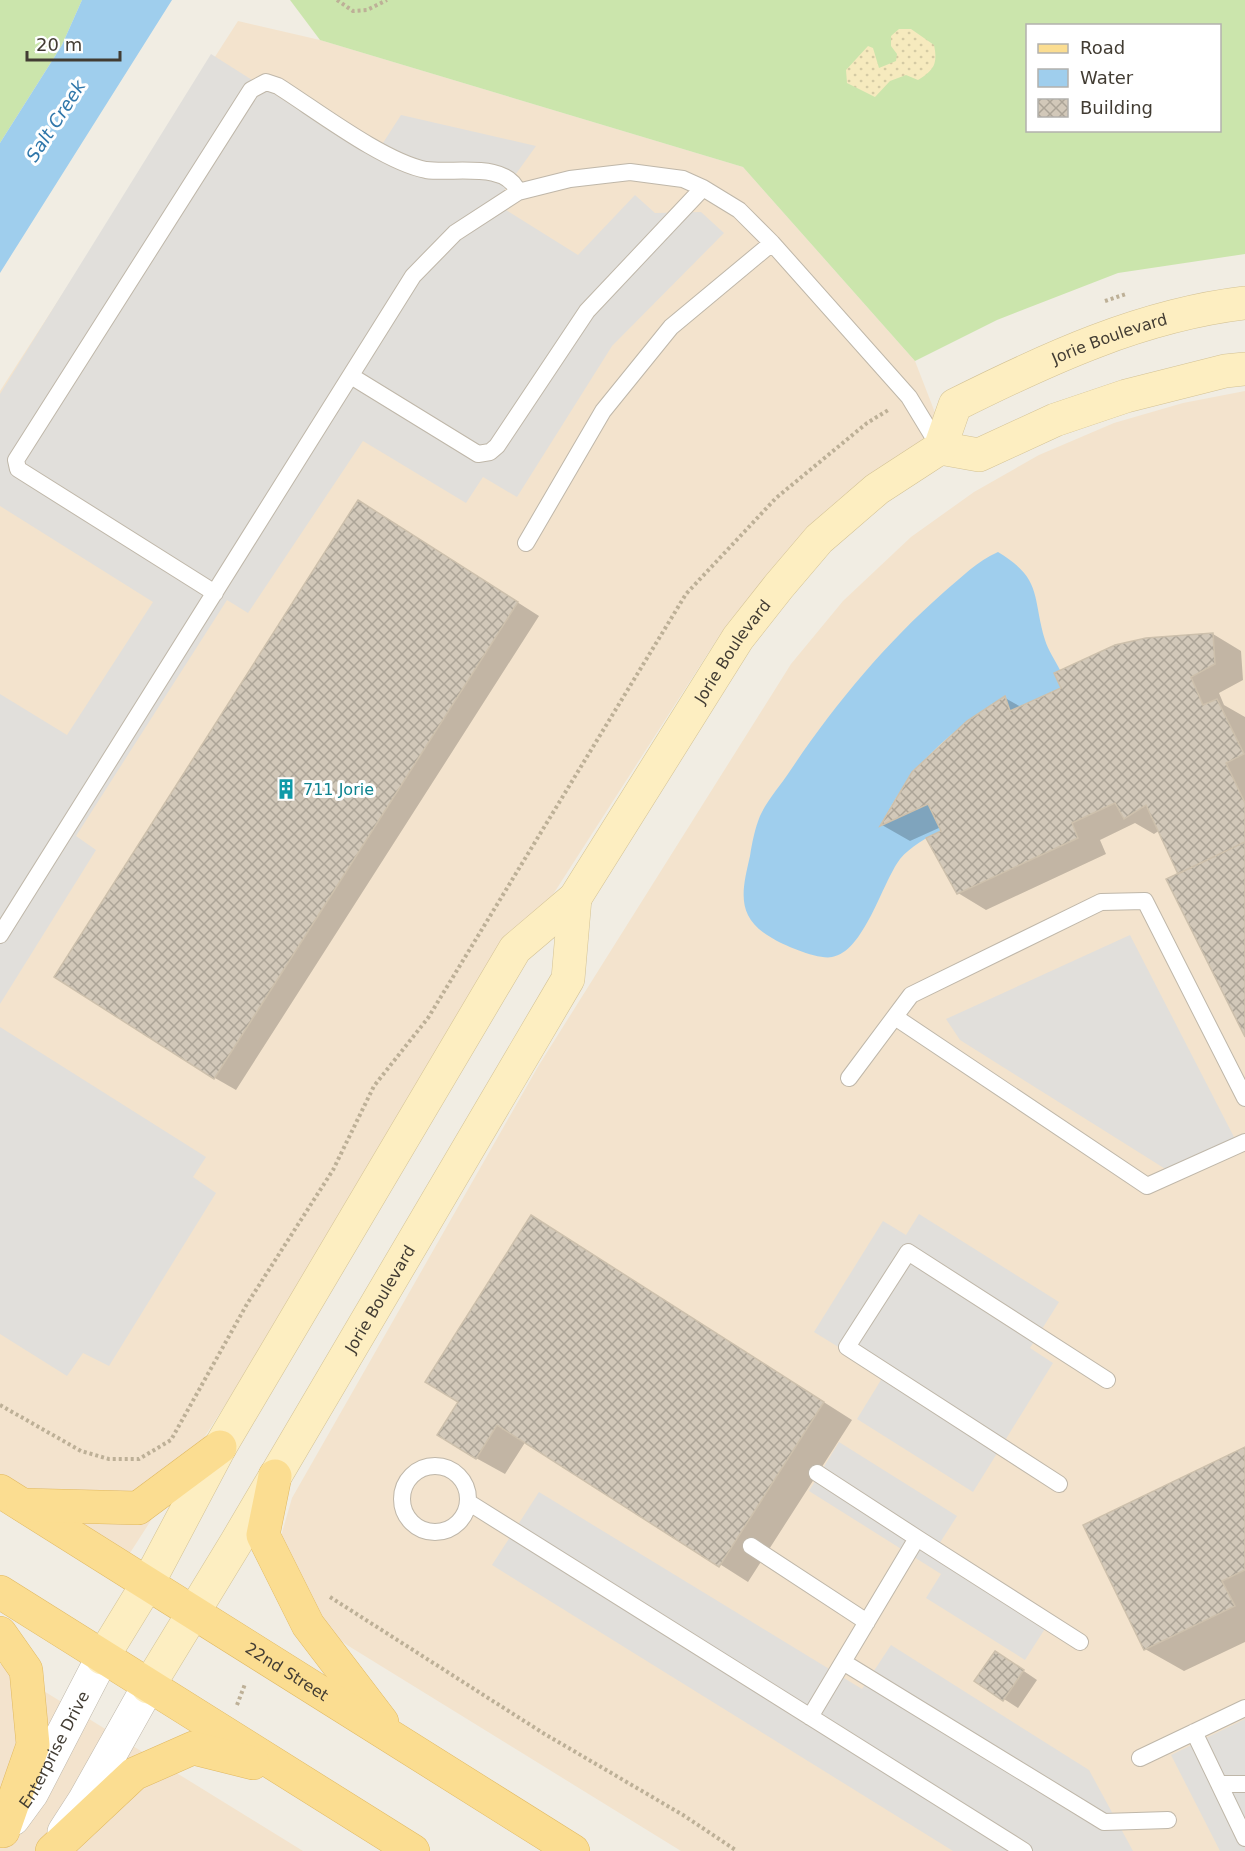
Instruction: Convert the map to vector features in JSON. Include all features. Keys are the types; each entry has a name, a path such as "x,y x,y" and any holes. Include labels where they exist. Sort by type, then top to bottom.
{"main road":[{"name":"Jorie Boulevard","path":"102,1658 148,1583 220,1447 515,949 575,898 738,638 779,586 819,539 877,489 940,448 955,405 1019,374 1120,331 1219,306 1245,303"},
{"path":"940,448 979,455 1054,420 1115,399 1225,371 1245,369"},
{"name":"Jorie Boulevard","path":"147,1687 275,1476 568,979 575,898"},
{"path":"11,1498 138,1508 220,1447"},
{"path":"275,1476 263,1535 308,1625 396,1740"},
{"name":"22nd Street","path":"11,1498 573,1851"},
{"path":"0,1592 147,1687 413,1851"},
{"path":"0,1633 26,1670 33,1745 2,1834"},
{"path":"52,1851 134,1774 193,1748 283,1770"}],"street":[{"name":"Enterprise Drive","path":"2,1834 32,1793 102,1658"},
{"path":"52,1851 84,1801 147,1687"}],"lane":[{"path":"215,593 18,469 16,460 251,90 266,82 278,86 396,160 426,170 502,173 514,181 518,192"},
{"path":"0,935 413,276 455,233 518,192 570,179 630,171 683,179 703,188 739,210 772,243 909,398 940,448"},
{"path":"351,376 478,454 490,452 497,446 587,311 703,188"},
{"path":"526,543 603,411 671,327 772,243"},
{"path":"849,1078 911,995 1101,902 1144,902 1245,1098"},
{"path":"895,1017 1147,1186 1245,1142"},
{"path":"1059,1484 847,1347 908,1252 1107,1380"},
{"path":"817,1473 1080,1642"},
{"path":"468,1502 1024,1851"},
{"path":"810,1717 917,1538"},
{"path":"751,1546 867,1622"},
{"path":"843,1662 1104,1822 1168,1820"},
{"path":"1140,1758 1245,1708"},
{"path":"1194,1732 1245,1838"},
{"path":"1219,1784 1245,1784"}],"path":[{"path":"338,0 353,11 367,10 387,0"},
{"path":"0,1405 81,1451 109,1459 139,1459"},
{"path":"323,1592 543,1733 683,1815 737,1851"}],"shaded area":[{"path":"238,21 320,40 743,167 915,361 939,423 721,633 130,1553 0,1477 0,391"},
{"path":"211,54 374,157 401,115 536,146 495,203 578,255 635,195 655,213 701,212 724,233 612,346 517,497 483,477 466,503 363,441 248,613 227,600 76,836 96,850 0,1004 0,694 67,735 153,602 0,506 0,394"},
{"path":"1245,391 1245,1851 681,1851 347,1645 322,1626 281,1536 292,1498 539,1065 791,664 843,601 911,537 974,492 1039,455 1114,423 1183,403"},
{"path":"1130,935 1235,1139 1167,1170 960,1040 946,1019"},
{"path":"0,1027 206,1157 193,1177 216,1193 109,1366 83,1353 67,1376 0,1334"},
{"path":"919,1214 1059,1302 1030,1348 1053,1363 973,1492 857,1419 884,1375 814,1332 883,1221 906,1235"},
{"path":"839,1442 957,1516 934,1552 1048,1624 1025,1660 926,1598 941,1574 809,1491"},
{"path":"539,1492 862,1689 891,1645 1089,1770 1133,1851 953,1851 492,1565"},
{"path":"0,1664 303,1851 0,1851"},
{"path":"1245,1719 1245,1851 1220,1851 1171,1755"}],"green space":[{"path":"0,0 82,0 62,45 0,143"},
{"path":"290,0 1245,0 1245,254 1118,273 997,320 915,361 743,167 320,40"}],"sand":[{"path":"899,29 911,29 934,45 935,62 931,70 918,80 906,75 890,81 875,97 847,83 846,70 868,46 873,48 879,68 896,61 897,54 891,46 891,36"}],"water":[{"name":"Salt Creek","path":"82,0 172,0 0,273 0,143 62,45"},
{"path":"998,552 1022,571 1034,590 1045,640 1060,670 1054,673 1061,688 1010,711 1004,697 948,737 905,784 881,825 928,804 941,831 919,843 900,859 854,943 843,952 826,957 792,948 772,938 752,921 744,902 745,881 758,821 770,798 825,722 881,654 944,592 976,565"}],"building":[{"name":"711 Jorie","path":"358,500 518,602 214,1079 54,977"},
{"path":"1213,633 1215,664 1191,677 1203,705 1217,699 1244,754 1226,763 1245,803 1245,842 1178,874 1146,805 1124,819 1115,803 1072,823 1078,838 957,894 926,838 941,831 928,804 880,826 912,772 967,721 1005,696 1010,711 1061,688 1054,673 1115,645 1146,638"},
{"path":"1245,842 1245,1037 1166,879"},
{"path":"531,1215 824,1402 719,1567 497,1425 476,1459 437,1435 458,1402 425,1382"},
{"path":"1245,1447 1245,1570 1222,1581 1235,1606 1144,1650 1083,1525"},
{"path":"995,1651 1024,1670 1003,1701 974,1681"}],"place":[{"name":"711 Jorie","path":"286,789"}]}
